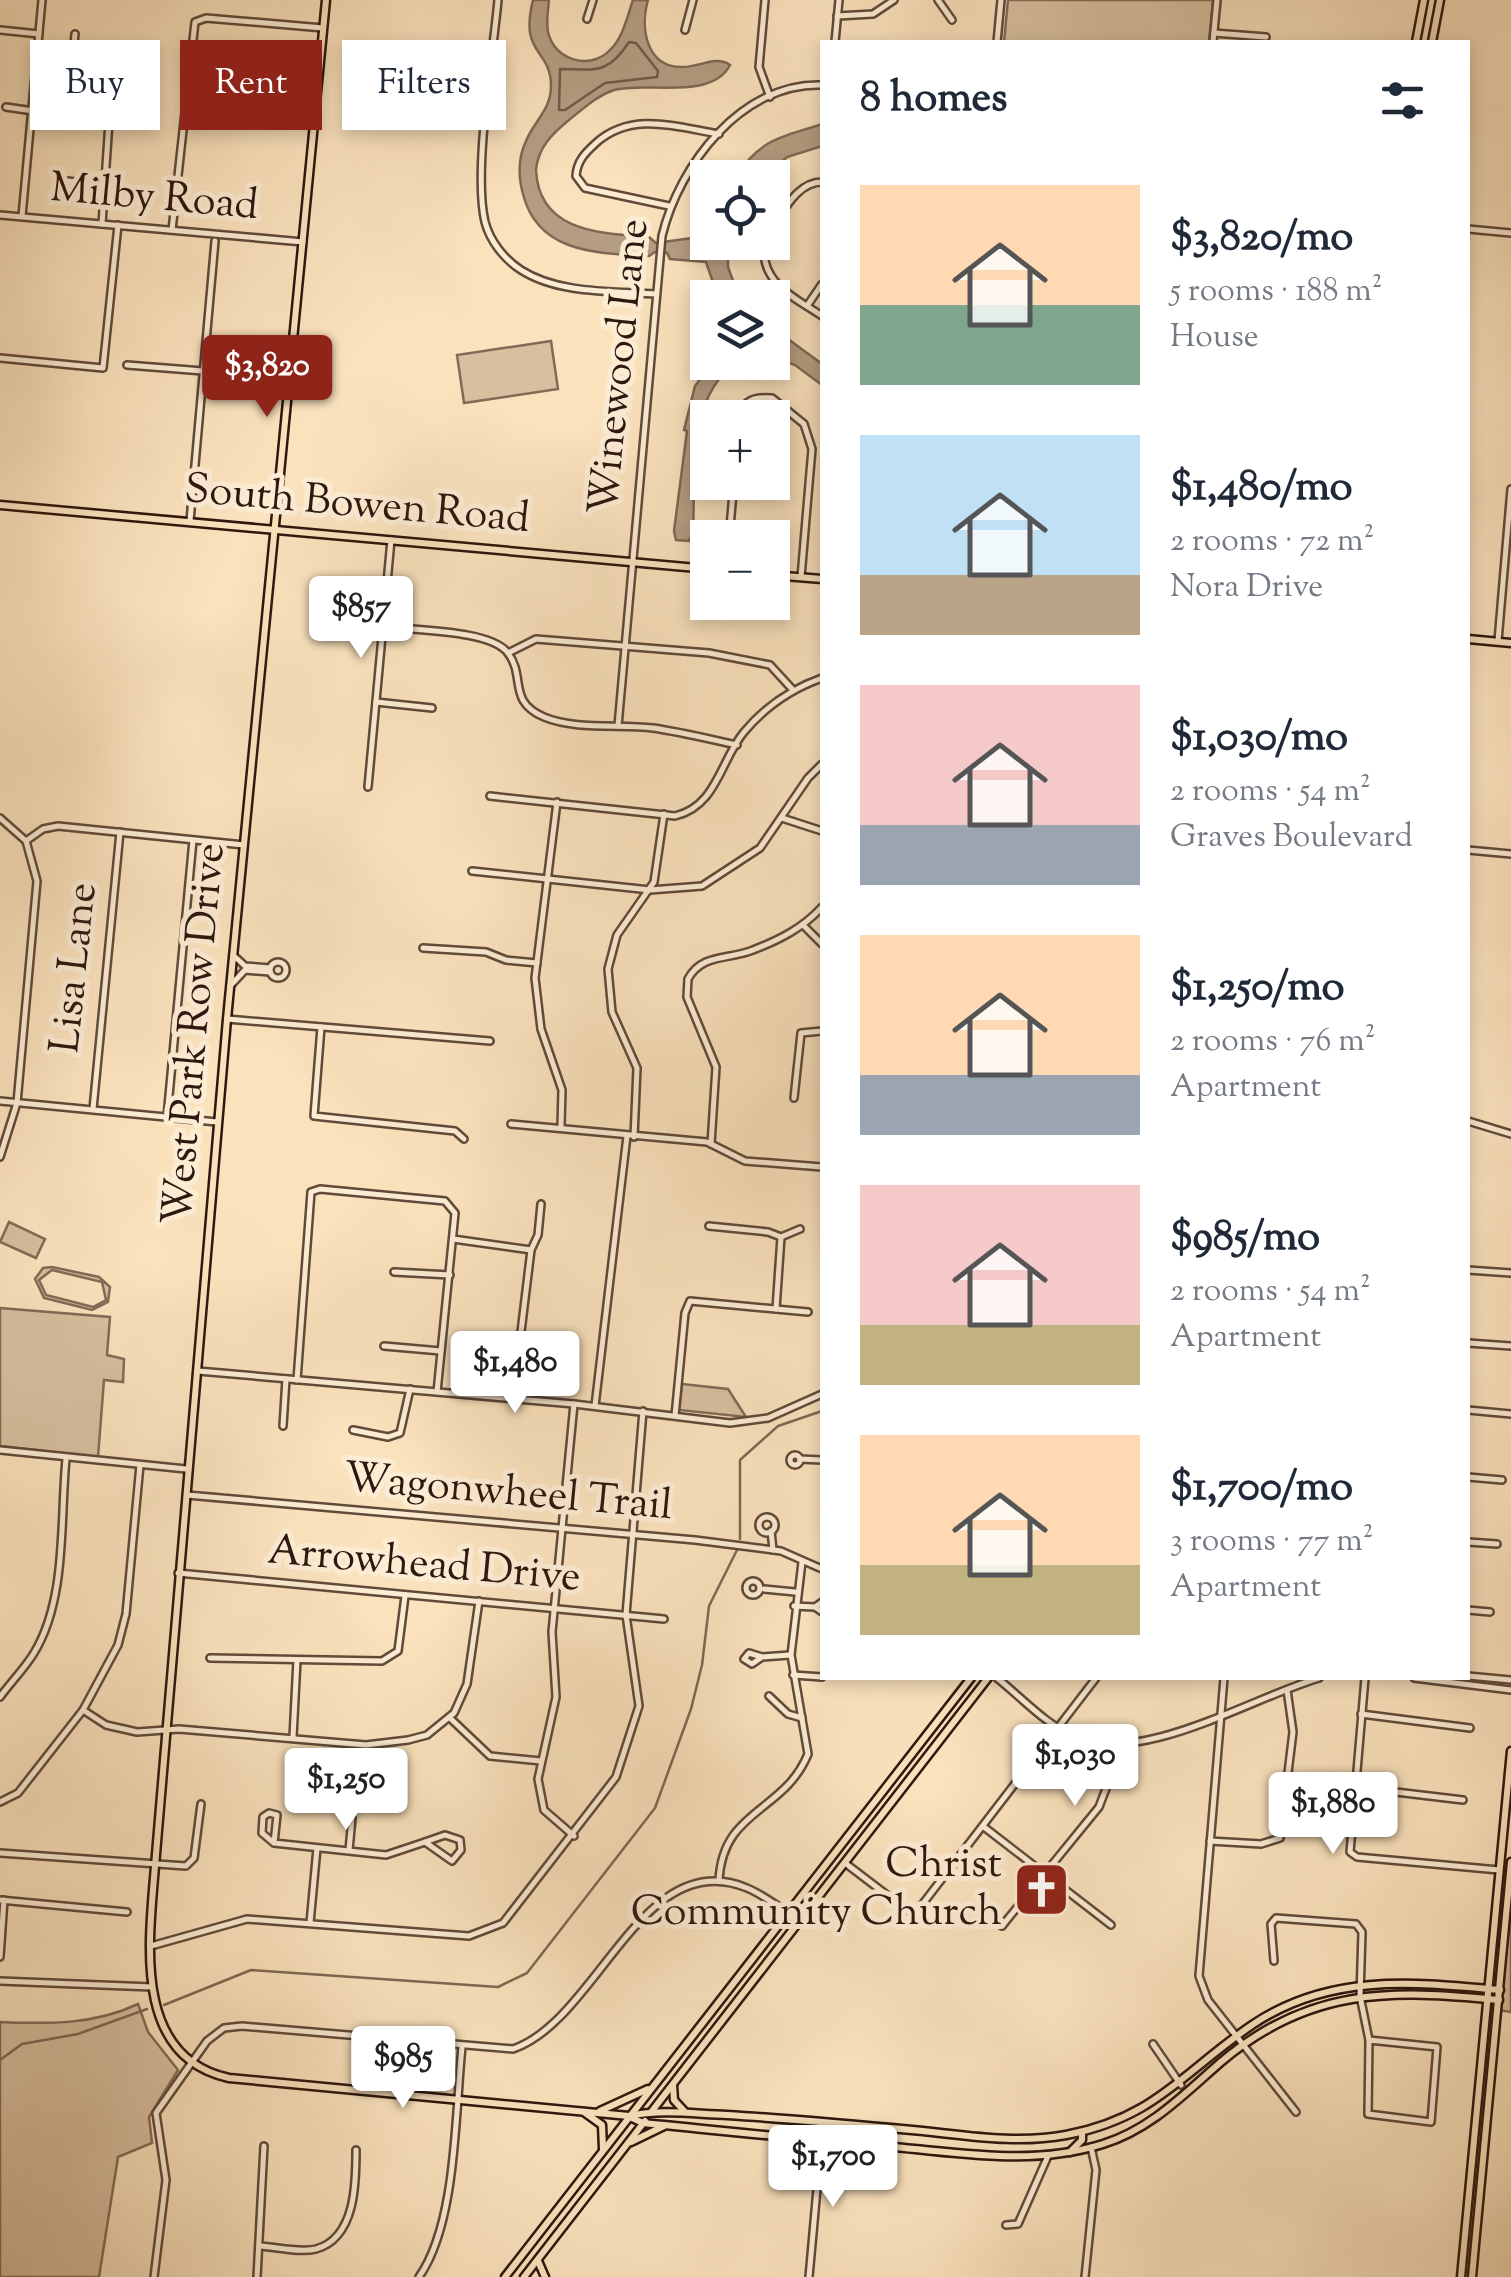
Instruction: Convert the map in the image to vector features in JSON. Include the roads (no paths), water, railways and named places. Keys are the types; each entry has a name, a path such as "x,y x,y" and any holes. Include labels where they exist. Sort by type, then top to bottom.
{"main road":[{"name":"West Park Row Drive","path":"191,2063 167,2037 152,1987 149,1946 154,1866 230,986 326,0"},
{"path":"1416,40 1424,0"},
{"path":"1432,40 1440,0"},
{"name":"South Bowen Road","path":"0,505 690,567"},
{"path":"790,577 820,580"},
{"path":"1470,639 1511,643"},
{"path":"505,2277 969,1680"},
{"path":"524,2277 986,1680"},
{"path":"1461,2277 1511,1751"},
{"path":"1472,2277 1511,1862"},
{"path":"191,2063 229,2078 629,2116 652,2111 736,2116 1020,2140 1082,2132 1135,2113 1181,2085 1236,2036 1316,1994 1360,1984 1500,1990"},
{"path":"629,2116 643,2123 821,2141 1000,2157 1048,2156 1122,2136 1169,2109 1243,2045 1294,2014 1360,1996 1414,1994 1499,2000"},
{"path":"672,2085 674,2100 686,2113"},
{"path":"595,2112 653,2086"},
{"path":"583,2111 602,2125 603,2150"},
{"path":"734,2132 736,2116"},
{"path":"625,2146 667,2125"},
{"path":"919,2149 920,2131"},
{"path":"1069,2153 1082,2140 1082,2132"},
{"path":"538,2260 544,2277"}],"street":[{"path":"38,40 42,0"},
{"path":"498,0 482,186 485,220 495,244 521,270 538,278 583,288 656,294"},
{"path":"587,19 592,0"},
{"path":"685,30 694,0"},
{"path":"765,0 759,68 770,97"},
{"path":"835,40 839,0"},
{"path":"838,16 873,14 894,0"},
{"path":"938,0 952,20"},
{"path":"997,40 1001,0"},
{"path":"1213,40 1217,0"},
{"path":"172,230 195,22 206,18 324,28"},
{"path":"0,30 39,34"},
{"path":"1214,33 1266,37"},
{"path":"74,40 75,34"},
{"name":"Winewood Lane","path":"618,726 656,294 669,206 731,119 770,97 820,86"},
{"path":"6,106 30,109"},
{"path":"22,217 30,121"},
{"path":"669,206 586,188 576,176 579,161 608,133 630,123 719,134"},
{"path":"102,224 110,130"},
{"path":"66,181 106,184"},
{"path":"790,203 800,190 820,183"},
{"name":"Milby Road","path":"0,215 303,242"},
{"path":"0,358 103,368 118,226"},
{"path":"1470,229 1511,233"},
{"path":"190,521 215,241"},
{"path":"764,260 770,277 820,315"},
{"path":"807,306 820,287"},
{"path":"127,366 204,371"},
{"path":"790,414 809,431 812,449 801,578"},
{"path":"1498,642 1511,489"},
{"path":"368,787 391,540"},
{"path":"382,626 480,637 508,653 518,692 532,710 557,721 618,726 736,745"},
{"path":"508,653 536,640 758,660 780,673 792,690"},
{"path":"490,796 686,813 700,805 736,745 766,710 792,690 820,679"},
{"path":"376,702 432,708"},
{"path":"472,871 650,890 686,890 711,884 760,848 820,766"},
{"path":"557,802 536,963 540,1029 562,1090 561,1126"},
{"path":"595,1406 637,1068 616,1023 607,979 617,935 650,890 664,814"},
{"path":"0,818 26,841 38,881 14,1126 0,1157"},
{"path":"782,818 803,828 820,830"},
{"path":"26,841 49,827 244,844"},
{"name":"Lisa Lane","path":"93,1109 120,832"},
{"path":"167,1116 193,840"},
{"path":"1470,850 1511,854"},
{"path":"711,1144 716,1066 687,997 688,979 704,962 752,951 803,925 820,910"},
{"path":"803,925 820,942"},
{"path":"423,948 486,952 506,960 536,963"},
{"path":"233,956 245,968 270,970"},
{"path":"230,986 245,968"},
{"path":"227,1019 490,1041"},
{"path":"321,1027 314,1116 455,1131 464,1140"},
{"path":"794,1098 802,1033 820,1031"},
{"path":"0,1101 218,1122"},
{"path":"1470,1122 1511,1134"},
{"path":"511,1124 711,1144 745,1160 820,1167"},
{"path":"297,1380 311,1192 320,1189 392,1194 450,1203 455,1213 437,1392"},
{"path":"512,1399 530,1250 538,1235 542,1204"},
{"path":"709,1226 781,1237 800,1230"},
{"path":"776,1309 781,1237"},
{"path":"453,1239 530,1250"},
{"path":"1470,1270 1511,1273"},
{"path":"394,1272 450,1275"},
{"path":"674,1416 687,1304 698,1300 808,1312"},
{"path":"1470,1343 1511,1346"},
{"path":"384,1346 441,1351"},
{"path":"195,1371 595,1406 730,1423 757,1421 820,1395"},
{"path":"283,1426 286,1380"},
{"path":"354,1430 388,1437 400,1434 410,1390"},
{"path":"574,1404 554,1609 556,1696 541,1761 538,1795 544,1810 574,1836"},
{"path":"1470,1410 1511,1414"},
{"path":"149,1946 246,1919 484,1934 503,1923 616,1777 637,1717 639,1692 626,1640 626,1615 644,1411"},
{"path":"0,1450 186,1469"},
{"path":"0,1697 34,1653 46,1628 55,1591 66,1458"},
{"path":"800,1459 820,1460"},
{"path":"0,1802 18,1793 104,1678 126,1614 140,1465"},
{"path":"1470,1477 1502,1480"},
{"name":"Wagonwheel Trail","path":"184,1495 773,1550 820,1567"},
{"path":"771,1531 773,1550"},
{"path":"1470,1542 1497,1544"},
{"path":"719,1881 720,1861 732,1832 770,1803 806,1760 809,1741 791,1655 795,1592 802,1562"},
{"name":"Arrowhead Drive","path":"178,1573 664,1619"},
{"path":"764,1589 795,1592"},
{"path":"210,1658 363,1664 392,1657 401,1643 405,1596"},
{"path":"83,1710 117,1729 165,1733 178,1730 366,1745 427,1735 451,1719 467,1684 479,1601"},
{"path":"794,1606 819,1605"},
{"path":"1470,1610 1490,1612"},
{"path":"762,1657 791,1655"},
{"path":"292,1737 297,1660"},
{"path":"793,1675 820,1677"},
{"path":"1470,1676 1511,1680"},
{"path":"1000,1680 1061,1729 1081,1740 1111,1745 1144,1740 1312,1680"},
{"path":"845,1863 911,1912 984,1827 1095,1680"},
{"path":"1224,1680 1200,1976 1208,2000 1296,2112"},
{"path":"1364,1680 1349,1848 1353,1855 1510,1871"},
{"path":"1444,1680 1511,1690"},
{"path":"1210,1841 1261,1844 1280,1838 1294,1732 1286,1688"},
{"path":"769,1696 788,1714 804,1718"},
{"path":"1361,1714 1470,1728"},
{"path":"451,1719 490,1756 541,1761"},
{"path":"1002,1926 1099,1806 1110,1778 1111,1745"},
{"path":"1354,1788 1463,1800"},
{"path":"0,1854 186,1866 193,1862 201,1804"},
{"path":"274,1843 277,1815 269,1813 263,1817 262,1833 265,1840 274,1843 386,1855 425,1842 450,1835 460,1840 461,1850 456,1859 445,1859 425,1842"},
{"path":"349,1850 352,1818"},
{"path":"984,1827 1112,1925"},
{"path":"310,1924 317,1848"},
{"path":"154,2277 166,2180 155,2119 159,2106 216,2032 232,2026 500,2050 534,2040 577,2000 656,1904 685,1886 719,1881 747,1888 800,1922"},
{"path":"0,1957 2,1900 128,1912"},
{"path":"1274,1961 1271,1924 1276,1918 1353,1923 1362,1932 1360,1996 1369,2040 1368,2114 1432,2122 1437,2047 1369,2040"},
{"path":"0,1981 152,1987"},
{"path":"1153,2044 1181,2085"},
{"path":"419,2277 432,2254 442,2215 462,2047"},
{"path":"809,2277 823,2122"},
{"path":"257,2277 264,2146"},
{"path":"1085,2277 1096,2170 1091,2147"},
{"path":"260,2246 316,2249 334,2236 353,2202 356,2150"},
{"path":"1006,2225 1018,2224 1048,2156"}],"water":[{"path":"533,0 549,0 548,32 557,50 574,59 593,60 614,45 633,0 648,0 646,34 661,61 683,67 713,61 730,65 709,83 677,88 627,88 601,96 552,135 540,154 536,170 540,191 560,217 592,230 649,237 656,243 690,238 690,260 728,260 733,280 712,280 706,262 670,259 667,253 649,256 591,251 556,239 542,229 531,214 520,174 523,147 548,102 551,86 546,64 533,42"},
{"path":"820,125 820,147 784,160 749,160 764,146"},
{"path":"790,340 820,363 820,384 790,363"},
{"path":"699,380 719,380 707,400 692,400"},
{"path":"690,406 690,500 693,500 689,541 676,540 674,531 687,431 684,430"}],"waterway":[{"path":"740,1539 740,1460 778,1426 820,1412"},
{"path":"164,2005 251,1970 498,1987 527,1973 655,1808 691,1709 702,1665 709,1606 738,1548"},
{"path":"0,2060 22,2044 78,2034 147,2009"}],"place":[{"name":"Christ Community Church","path":"1041,1890"}]}
